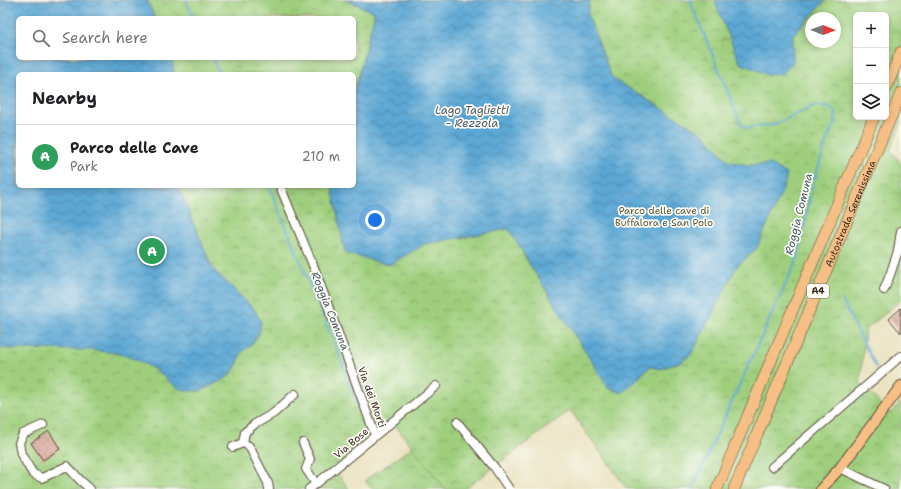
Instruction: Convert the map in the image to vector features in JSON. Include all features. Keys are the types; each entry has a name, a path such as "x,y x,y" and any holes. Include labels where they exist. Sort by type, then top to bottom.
{"highway":[{"path":"888,84 901,52"},
{"name":"Autostrada Serenissima","path":"734,489 901,93"},
{"name":"Autostrada Serenissima","path":"717,489 873,120"}],"main road":[{"path":"821,489 840,468 901,386"}],"street":[{"name":"Via dei Morti","path":"281,188 315,270 375,435"},
{"path":"884,290 898,251 901,231"},
{"path":"772,467 901,356"},
{"name":"Via Bose","path":"303,443 310,459 306,469 312,487 436,386"},
{"path":"243,443 245,432 255,424 274,413 295,394"},
{"path":"457,422 495,468 509,489"},
{"path":"43,425 24,434 19,443 22,454 34,474 42,478 67,466 90,489"},
{"path":"233,447 243,443 249,446 268,483 269,489"},
{"path":"840,468 884,489"}],"green space":[{"name":"Parco delle cave di Buffalora e San Polo","path":"0,0 901,0 901,123 890,150 901,163 901,300 865,330 860,383 891,414 901,401 901,489 627,489 570,410 465,489 445,489 395,425 338,474 349,489 0,489"},
{"path":"414,446 447,489 372,489 365,480"}],"water":[{"path":"0,0 147,0 154,16 16,16 16,60 172,60 174,72 16,72 16,188 179,188 213,269 254,309 261,322 259,334 251,345 242,352 236,367 228,377 201,391 186,391 176,387 157,371 138,360 116,353 91,350 0,348"},
{"name":"Lago Taglietti - Rezzola","path":"345,0 590,0 588,15 612,78 704,134 728,161 748,165 770,164 787,174 783,189 757,248 737,266 692,353 683,361 661,369 650,367 622,393 608,387 533,270 509,229 425,244 389,265 345,253 332,188 356,188 356,86 375,12"},
{"path":"716,0 826,0 815,12 805,12 805,22 793,35 793,63 782,74 768,75 740,63 716,5"}],"building":[{"path":"901,308 901,333 889,319"},
{"path":"49,431 60,449 43,460 31,443"}],"waterway":[{"name":"Roggia Comuna","path":"186,0 193,16"},
{"name":"Roggia Comuna","path":"690,0 741,124 747,128 772,125 813,106 826,106 833,109 836,113 835,122 827,140 812,187 798,257 692,489"},
{"name":"Roggia Comuna","path":"213,60 219,72"},
{"name":"Roggia Comuna","path":"270,188 336,347 370,438"},
{"name":"Roggia Comuna","path":"842,300 876,367"}],"place":[{"name":"Parco delle Cave","path":"152,251"}]}
